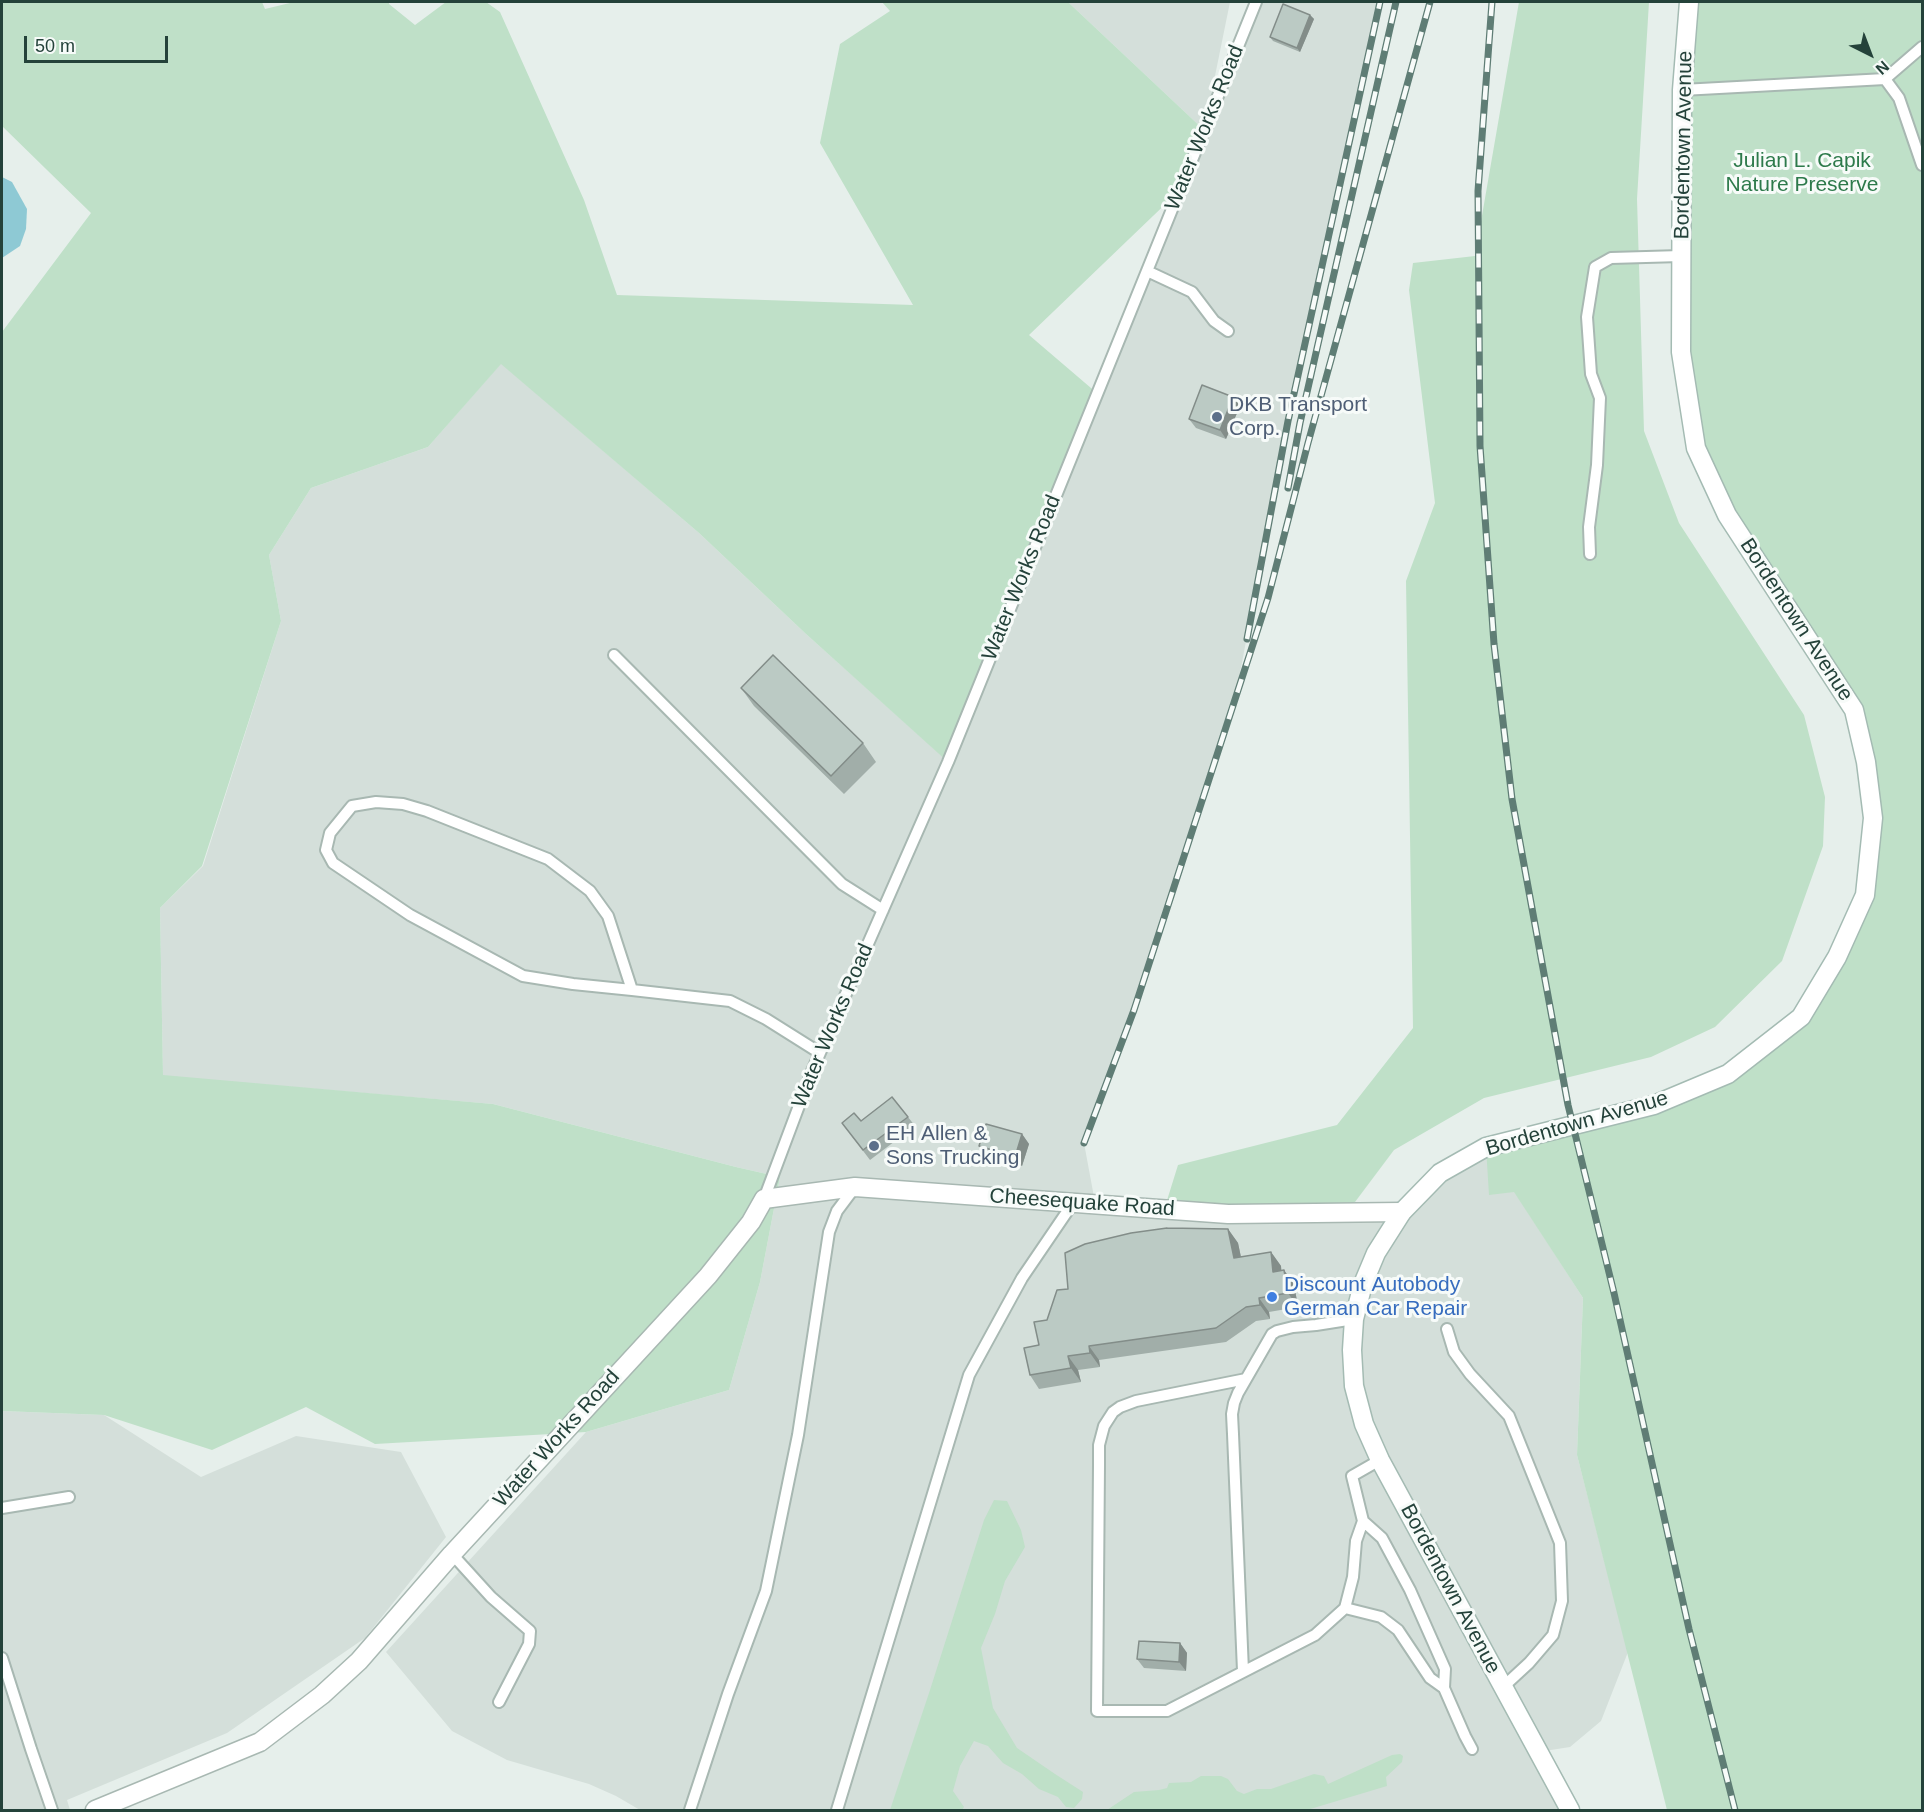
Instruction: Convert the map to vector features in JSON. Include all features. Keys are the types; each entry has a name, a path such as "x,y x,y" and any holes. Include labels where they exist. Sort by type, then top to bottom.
{"main road":[{"name":"Bordentown Avenue","path":"1570,1810 1380,1460 1364,1424 1354,1386 1352,1350 1354,1319 1363,1284 1376,1253 1402,1212 1440,1173 1486,1147 1654,1105 1728,1074 1801,1017 1837,957 1865,895 1873,818 1866,762 1854,710 1727,515 1696,448 1681,352 1682,90 1689,2"},
{"name":"Cheesequake Road","path":"764,1199 855,1187 1228,1214 1402,1212"},
{"name":"Water Works Road","path":"95,1810 260,1742 322,1695 359,1661 452,1554 708,1276 750,1222 764,1199"}],"lane":[{"name":"Water Works Road","path":"764,1199 820,1053 948,762 1256,2"},
{"path":"1682,90 1885,80 1923,47"},
{"path":"1885,80 1899,98 1923,165"},
{"path":"1590,554 1589,527 1597,465 1600,398 1591,374 1587,317 1595,267 1611,258 1681,256"},
{"path":"1147,271 1192,292 1214,321 1228,331"},
{"path":"614,655 842,884 883,910"},
{"path":"632,990 608,916 590,891 548,858 427,811 403,804 376,802 352,806 330,833 326,850 333,863 410,915 523,976 632,990 730,1001 820,1053"},
{"path":"690,1810 728,1694 766,1591 798,1435 829,1232 837,1211 855,1187"},
{"path":"837,1810 969,1375 1022,1278 1073,1203"},
{"path":"1243,1671 1232,1414 1238,1393 1272,1334 1293,1326 1354,1319"},
{"path":"1447,1329 1454,1352 1470,1374 1509,1416 1560,1543 1562,1600 1553,1635 1529,1663 1503,1687"},
{"path":"1246,1379 1136,1401 1113,1412 1104,1426 1099,1445 1097,1711 1167,1711 1315,1635 1345,1608 1353,1577 1356,1541 1363,1521 1352,1476 1380,1460"},
{"path":"2,1508 69,1497"},
{"path":"1363,1521 1382,1538 1410,1590 1445,1669 1444,1688 1472,1749"},
{"path":"452,1554 491,1597 530,1631 529,1644 499,1702"},
{"path":"1345,1608 1380,1617 1398,1630 1430,1678 1444,1688"},
{"path":"2,1658 52,1810"}],"shaded area":[{"path":"1068,2 1230,2 1204,130"},
{"path":"1259,2 1380,2 1288,421 1235,699 1134,1010 1084,1143 1094,1197 1402,1212 1486,1147 1583,1298 1577,1455 1628,1652 1601,1721 1570,1747 1538,1752 1570,1810 640,1810 589,1784 507,1760 452,1731 386,1652 586,1432 729,1390 760,1282 780,1177 493,1104 163,1076 160,908 203,866 281,621 269,555 311,488 428,447 501,363 699,533 806,634 948,761"},
{"path":"2,1411 104,1415 201,1477 296,1436 401,1452 446,1537 365,1638 227,1733 67,1800 70,1810 2,1810"}],"green space":[{"path":"2,2 262,2 265,9 294,2 389,2 415,25 446,2 486,2 500,12 584,200 617,295 913,305 820,143 840,44 890,11 882,2 1068,2 1204,130 1178,192 1029,335 1098,394 948,762 806,634 699,533 501,364 428,447 311,488 269,555 281,621 202,866 160,908 163,1075 493,1104 780,1177 760,1282 729,1390 586,1432 375,1444 306,1407 212,1450 104,1415 2,1411 2,332 91,213 2,126"},
{"path":"1519,2 1649,2 1637,199 1644,431 1679,523 1804,715 1825,797 1823,846 1782,961 1715,1027 1651,1057 1484,1098 1394,1150 1349,1210 1164,1210 1178,1165 1337,1125 1413,1028 1406,581 1435,503 1409,290 1413,263 1475,256"},
{"name":"Julian L. Capik Nature Preserve","path":"1689,2 1922,2 1922,1810 1667,1810 1577,1455 1583,1298 1514,1192 1489,1195 1486,1147 1728,1074 1801,1017 1865,895 1873,818 1854,710 1696,448 1681,352"},
{"path":"994,1500 1007,1501 1021,1530 1025,1547 1005,1581 981,1648 993,1708 1017,1748 1083,1792 1082,1799 1074,1808 1066,1807 1058,1797 1039,1789 1022,1774 1003,1763 988,1746 974,1741 960,1766 953,1791 964,1807 962,1810 890,1810 984,1520"},
{"path":"1392,1755 1403,1756 1402,1762 1386,1777 1387,1786 1307,1810 1107,1810 1134,1792 1159,1790 1167,1788 1169,1783 1191,1782 1201,1776 1221,1776 1228,1779 1237,1791 1244,1794 1257,1789 1271,1789 1314,1774 1324,1776 1328,1784"}],"water":[{"path":"2,177 12,182 27,209 26,229 20,246 2,258"}],"building":[{"path":"1283,4 1310,15 1297,48 1270,37"},
{"path":"1202,385 1233,397 1220,430 1189,419"},
{"path":"773,655 863,743 831,776 741,688"},
{"path":"892,1097 908,1117 863,1150 842,1123 854,1113 861,1121"},
{"path":"986,1124 1022,1134 1015,1157 979,1146"},
{"path":"1167,1228 1228,1229 1234,1258 1271,1252 1273,1272 1284,1270 1288,1293 1259,1298 1260,1305 1246,1307 1216,1328 1089,1346 1090,1353 1068,1356 1071,1368 1030,1375 1024,1348 1039,1345 1034,1322 1047,1320 1057,1290 1068,1289 1065,1253 1085,1244 1131,1233"},
{"path":"1139,1641 1180,1643 1179,1662 1137,1659"}],"railway":[{"path":"1247,639 1288,421 1380,2"},
{"path":"1288,488 1300,423 1396,2"},
{"path":"1084,1143 1134,1010 1268,598 1308,443 1430,2"},
{"path":"1492,2 1478,191 1480,446 1494,644 1512,799 1568,1105 1614,1293 1689,1629 1735,1810"}],"place":[{"name":"DKB Transport Corp.","path":"1217,417"},
{"name":"EH Allen & Sons Trucking","path":"874,1146"},
{"name":"Discount Autobody German Car Repair","path":"1272,1297"}]}
